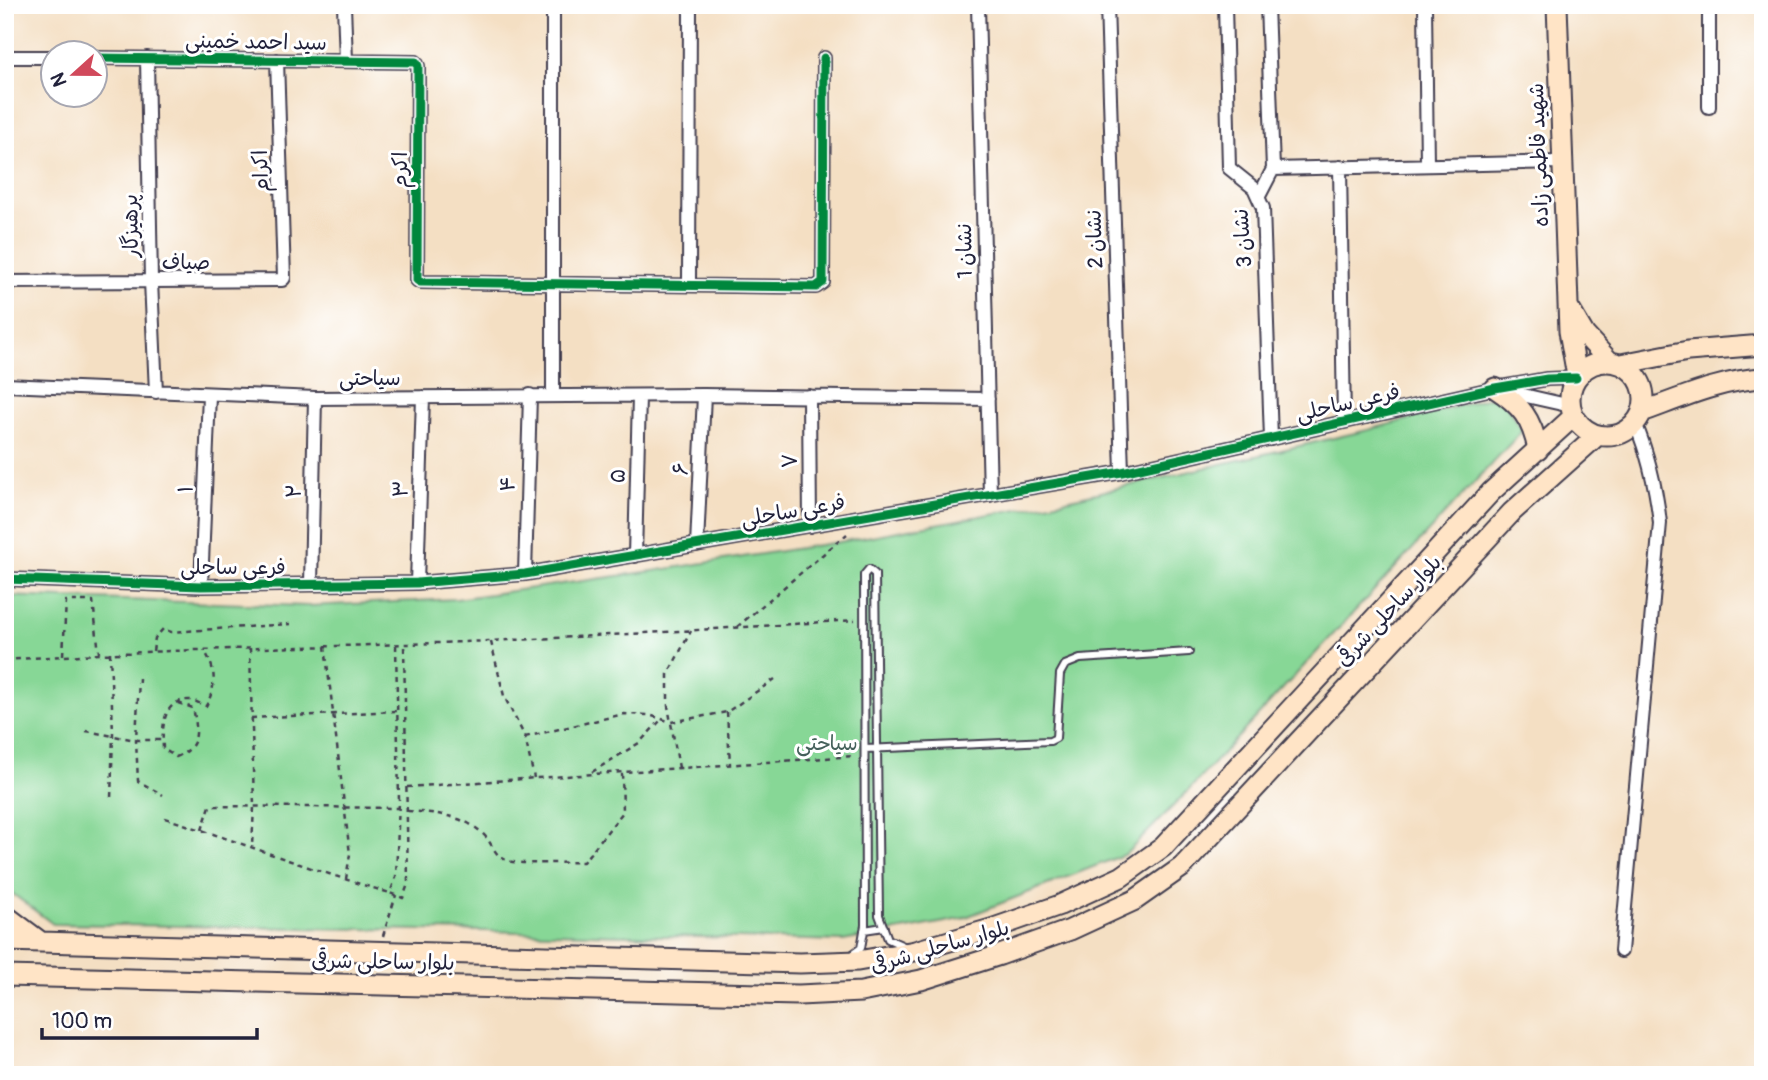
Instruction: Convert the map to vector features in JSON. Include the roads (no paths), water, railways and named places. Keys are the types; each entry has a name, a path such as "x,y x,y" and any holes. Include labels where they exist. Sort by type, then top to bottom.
{"main road":[{"name":"شهید فاطمی زاده","path":"1557,5 1567,304 1577,377"},
{"name":"شهید فاطمی زاده","path":"1567,304 1585,335 1615,363"},
{"path":"1615,363 1630,370 1638,378 1644,400 1638,417 1625,431 1598,435 1589,431 1572,411 1572,387 1577,377 1587,368 1598,363 1615,363 1688,351 1763,345"},
{"path":"1638,417 1720,385 1741,379 1763,378"},
{"path":"1495,388 1513,400 1525,415 1534,430 1538,450"},
{"name":"بلوار ساحلی شرقی","path":"5,941 800,963 858,961 915,951 991,929 1060,905 1121,877 1163,847 1491,492 1538,450 1572,411"},
{"name":"بلوار ساحلی شرقی","path":"5,976 800,995 861,992 921,979 1000,955 1070,930 1135,900 1182,867 1512,512 1598,435"},
{"path":"5,915 42,942"},
{"path":"71,977 72,943"}],"street":[{"path":"344,5 346,61"},
{"path":"553,5 553,396"},
{"path":"689,284 690,5"},
{"name":"نشان 1","path":"978,5 990,495"},
{"name":"نشان 2","path":"1107,5 1122,472"},
{"name":"نشان 3","path":"1225,5 1229,168 1254,188 1263,208 1271,439"},
{"path":"1259,196 1273,169 1267,5"},
{"path":"1425,5 1427,164"},
{"path":"1709,5 1709,107"},
{"path":"5,57 38,57"},
{"name":"سید احمد خمینی","path":"108,58 416,62"},
{"name":"پرهیزگار","path":"148,58 151,281 156,392"},
{"path":"553,283 816,287 824,282 824,58"},
{"name":"اکرام","path":"277,60 282,280"},
{"name":"اکرم","path":"416,62 417,280 424,283 553,283"},
{"path":"1273,169 1562,162"},
{"path":"1340,167 1344,421"},
{"name":"صیاف","path":"5,282 282,280"},
{"name":"فرعی ساحلی","path":"5,579 201,586 417,583 525,574 1122,472 1495,388 1577,377"},
{"name":"سیاحتی","path":"5,385 315,398 704,395 988,399"},
{"name":"فرعی ساحلی","path":"1495,388 1572,411"},
{"name":"۱","path":"201,586 209,395"},
{"name":"۴","path":"525,574 530,395"},
{"name":"۶","path":"697,545 704,395"},
{"name":"۵","path":"635,556 639,396"},
{"name":"۷","path":"809,396 810,526"},
{"name":"۳","path":"417,583 423,397"},
{"name":"۲","path":"311,584 315,398"},
{"path":"1621,951 1660,523 1657,490 1638,417"}],"lane":[{"path":"843,961 861,948 864,930 864,575 869,569 875,574 879,915 888,939 915,951"},
{"path":"865,752 877,749 1050,741 1056,738 1060,674 1065,665 1080,659 1189,652"},
{"path":"864,930 884,927"}]}
